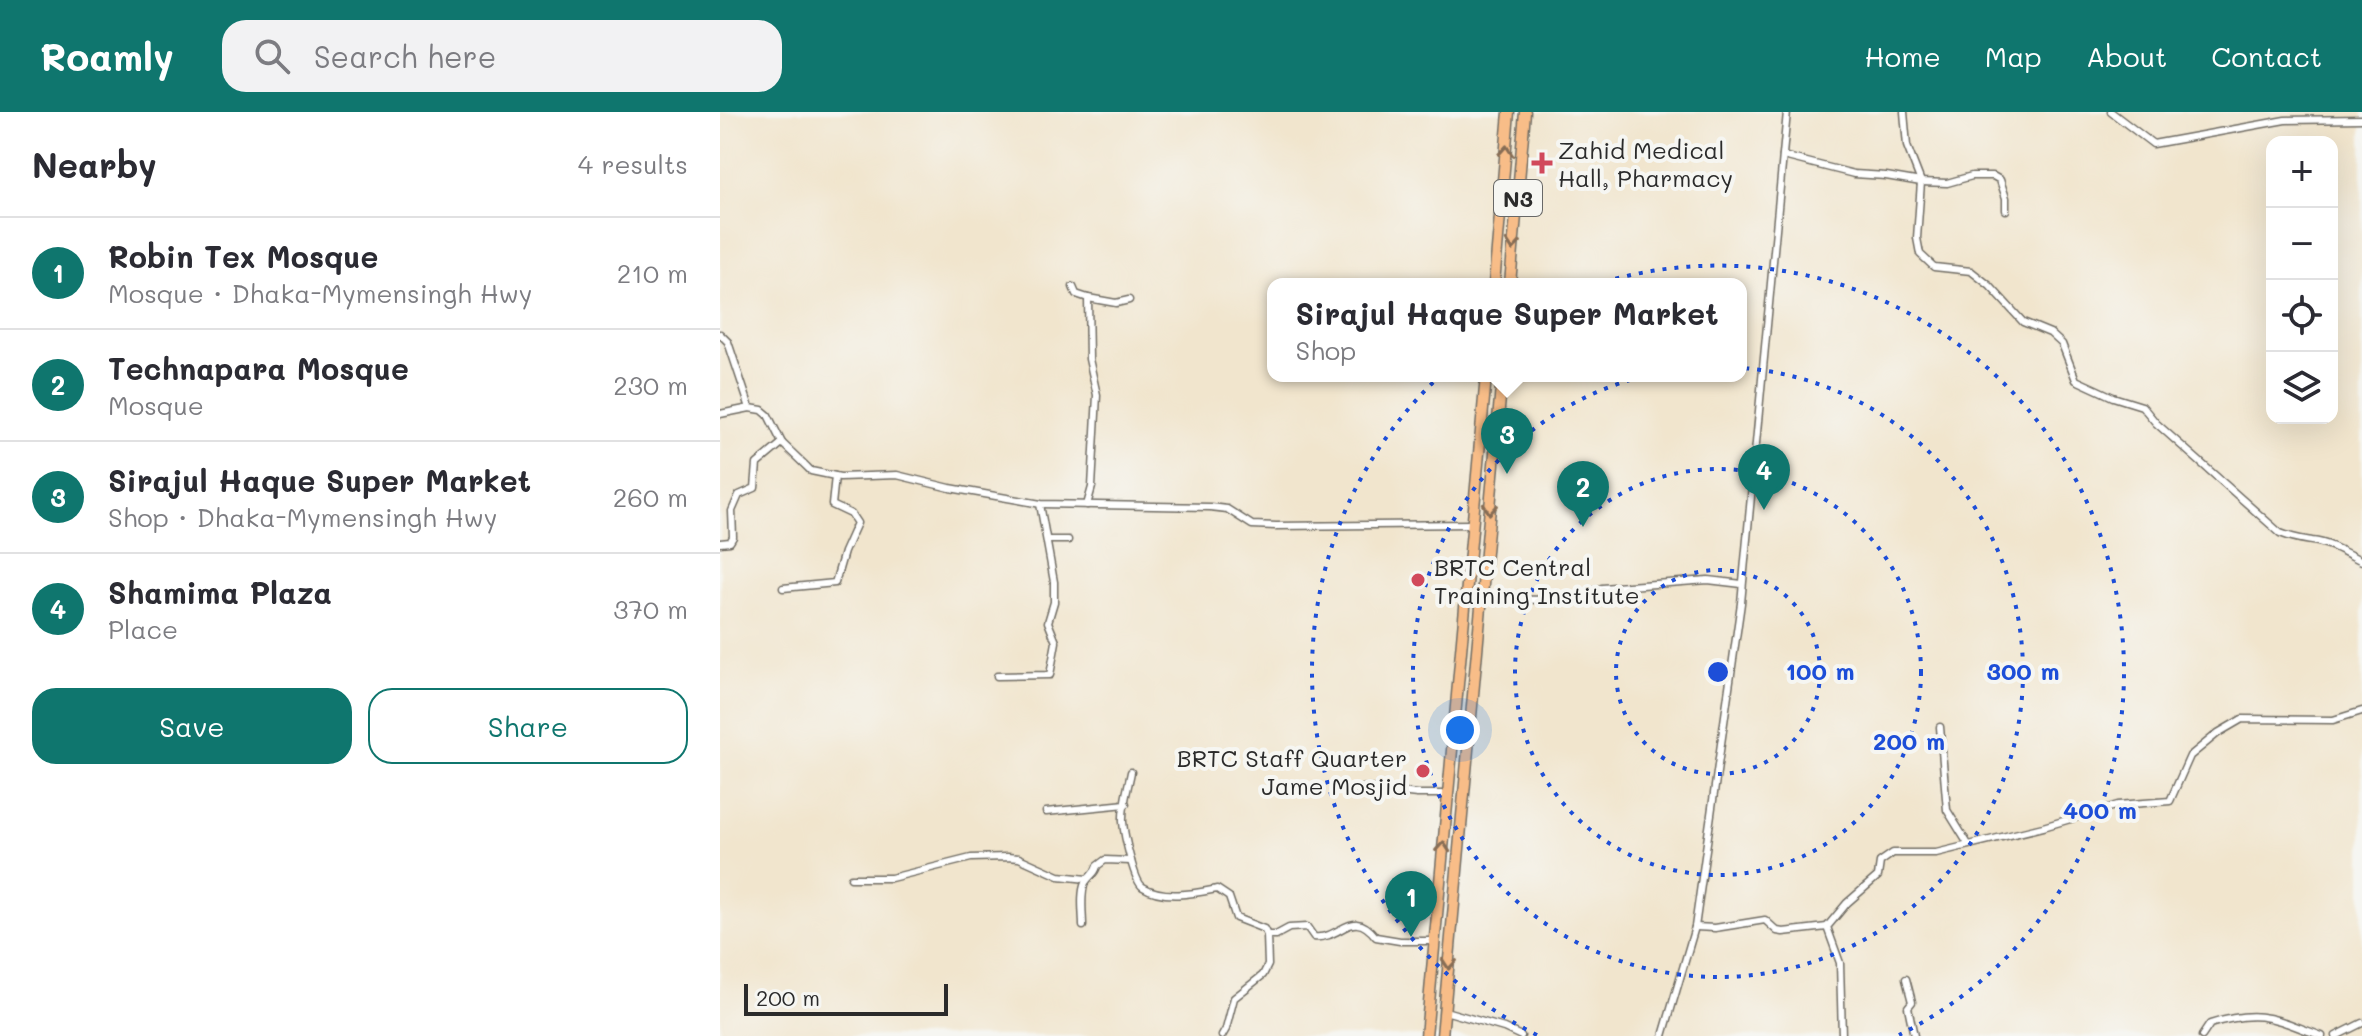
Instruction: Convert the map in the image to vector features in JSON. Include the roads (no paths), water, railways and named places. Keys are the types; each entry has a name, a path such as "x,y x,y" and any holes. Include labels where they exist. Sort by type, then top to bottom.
{"highway":[{"name":"N3","path":"1495,278 1509,112"},
{"name":"N3","path":"1511,278 1525,112"},
{"path":"1426,1036 1485,382"},
{"path":"1442,1036 1501,382"}],"street":[{"path":"1663,1036 1695,927 1742,584 1787,112"},
{"path":"1904,112 1907,146 1921,182 1917,238 1920,254 1925,261 1934,267 1971,271 1990,286 2023,322 2050,333 2062,344 2076,380 2142,406 2156,423 2280,533 2297,541 2332,546 2362,561"},
{"path":"2111,112 2153,144 2285,120 2362,119"},
{"path":"1783,156 1854,174 1921,182 1947,183 1972,176 1993,176 2000,180 2006,210"},
{"path":"1073,287 1076,294 1088,298 1116,303 1129,300"},
{"path":"1087,505 1092,487 1097,395 1089,359 1088,298"},
{"path":"720,334 728,342 750,408"},
{"path":"720,414 750,408 762,410 768,415 782,443 811,471 835,476 897,475 1040,504 1210,507 1227,509 1252,525 1472,524"},
{"path":"720,543 730,542 733,537 732,511 739,495 755,488 757,464 782,443"},
{"path":"783,588 835,583 857,523 851,514 832,505 835,476"},
{"path":"997,676 1050,675 1056,642 1048,622 1054,592 1040,504"},
{"path":"1047,540 1068,540"},
{"path":"1482,599 1551,600 1577,597 1602,588 1708,580 1742,584"},
{"path":"1695,927 1715,928 1765,920 1777,931 1783,932 1827,927 1853,897 1878,876 1880,862 1885,856 1893,853 1936,853 2118,805 2170,801 2190,756 2218,733 2242,719 2333,720 2362,711"},
{"path":"1940,727 1947,810 1968,844"},
{"path":"1131,772 1123,822 1138,883 1156,892 1223,891 1229,897 1236,918 1264,929 1267,935 1268,965 1263,975 1234,998 1222,1036"},
{"path":"1350,794 1352,790 1365,788 1448,794"},
{"path":"1046,812 1126,804"},
{"path":"851,878 891,878 971,858 1007,857 1019,858 1059,876 1087,879"},
{"path":"1083,926 1087,879 1095,873 1101,861 1131,861"},
{"path":"1267,935 1307,927 1314,937 1322,938 1355,923 1368,926 1376,937 1435,941"},
{"path":"1827,927 1840,963 1842,1036"},
{"path":"1906,979 1912,1002 1908,1007 1914,1036"},
{"path":"1445,1011 1521,1036"},
{"path":"2202,1036 2210,1024 2247,1015 2263,1015 2322,1036"},
{"path":"2336,1036 2362,1023"}],"place":[{"name":"Zahid Medical Hall, Pharmacy","path":"1542,163"},
{"name":"Sirajul Haque Super Market","path":"1507,474"},
{"name":"Shamima Plaza","path":"1764,510"},
{"name":"Technapara Mosque","path":"1583,527"},
{"name":"BRTC Central Training Institute","path":"1418,580"},
{"name":"BRTC Staff Quarter Jame Mosjid","path":"1423,771"},
{"name":"Robin Tex Mosque","path":"1411,937"}]}
